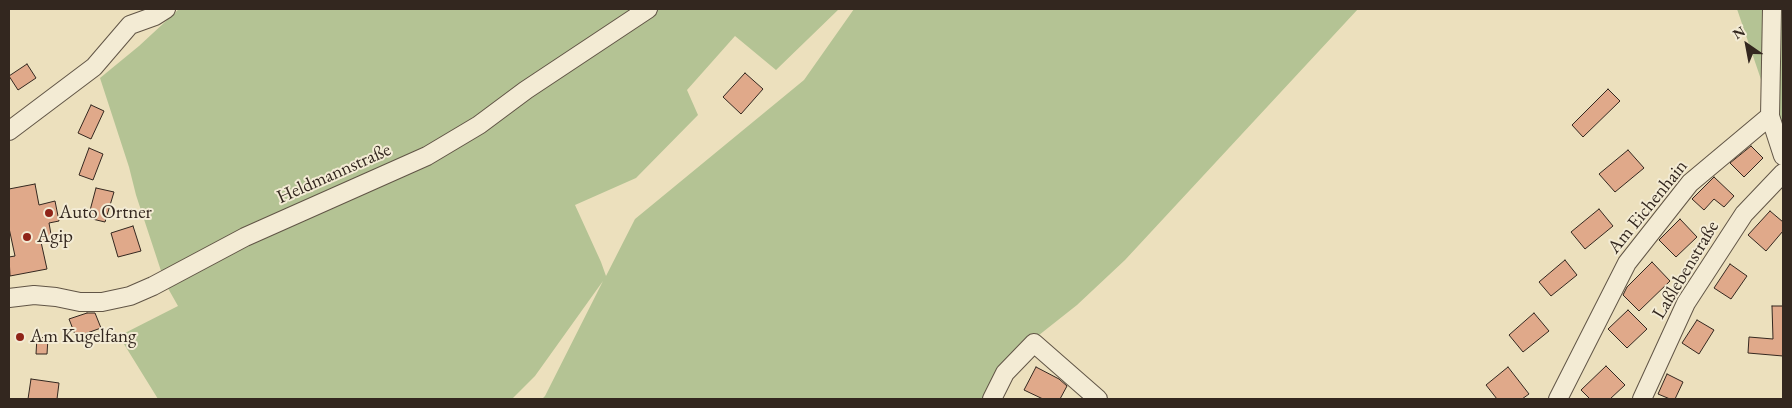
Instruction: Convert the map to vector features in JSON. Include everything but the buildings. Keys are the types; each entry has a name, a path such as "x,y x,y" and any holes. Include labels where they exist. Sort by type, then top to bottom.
{"street":[{"path":"9,131 94,68 132,17 155,16 166,9"},
{"name":"Heldmannstraße","path":"9,298 34,295 80,302 102,302 130,296 245,237 427,156 480,125 526,90 648,9"},
{"path":"1772,9 1770,116 1783,156"},
{"name":"Am Eichenhain","path":"1558,399 1627,263 1690,183 1770,116"},
{"name":"Laßlebenstraße","path":"1642,399 1686,303 1744,214 1783,173"},
{"path":"992,399 1005,373 1034,343 1098,399"}],"green space":[{"path":"179,9 839,9 776,70 735,36 687,90 698,115 636,178 575,205 606,276 635,219 804,80 854,9 1358,9 1125,260 1077,305 1034,339 987,399 542,399 603,281 535,376 512,399 158,399 119,336 178,306 165,283 100,78 139,46"},
{"path":"1737,9 1783,9 1783,142 1768,100"}],"place":[{"name":"Auto Ortner","path":"49,213"},
{"name":"Agip","path":"27,237"},
{"name":"Am Kugelfang","path":"20,337"}]}
